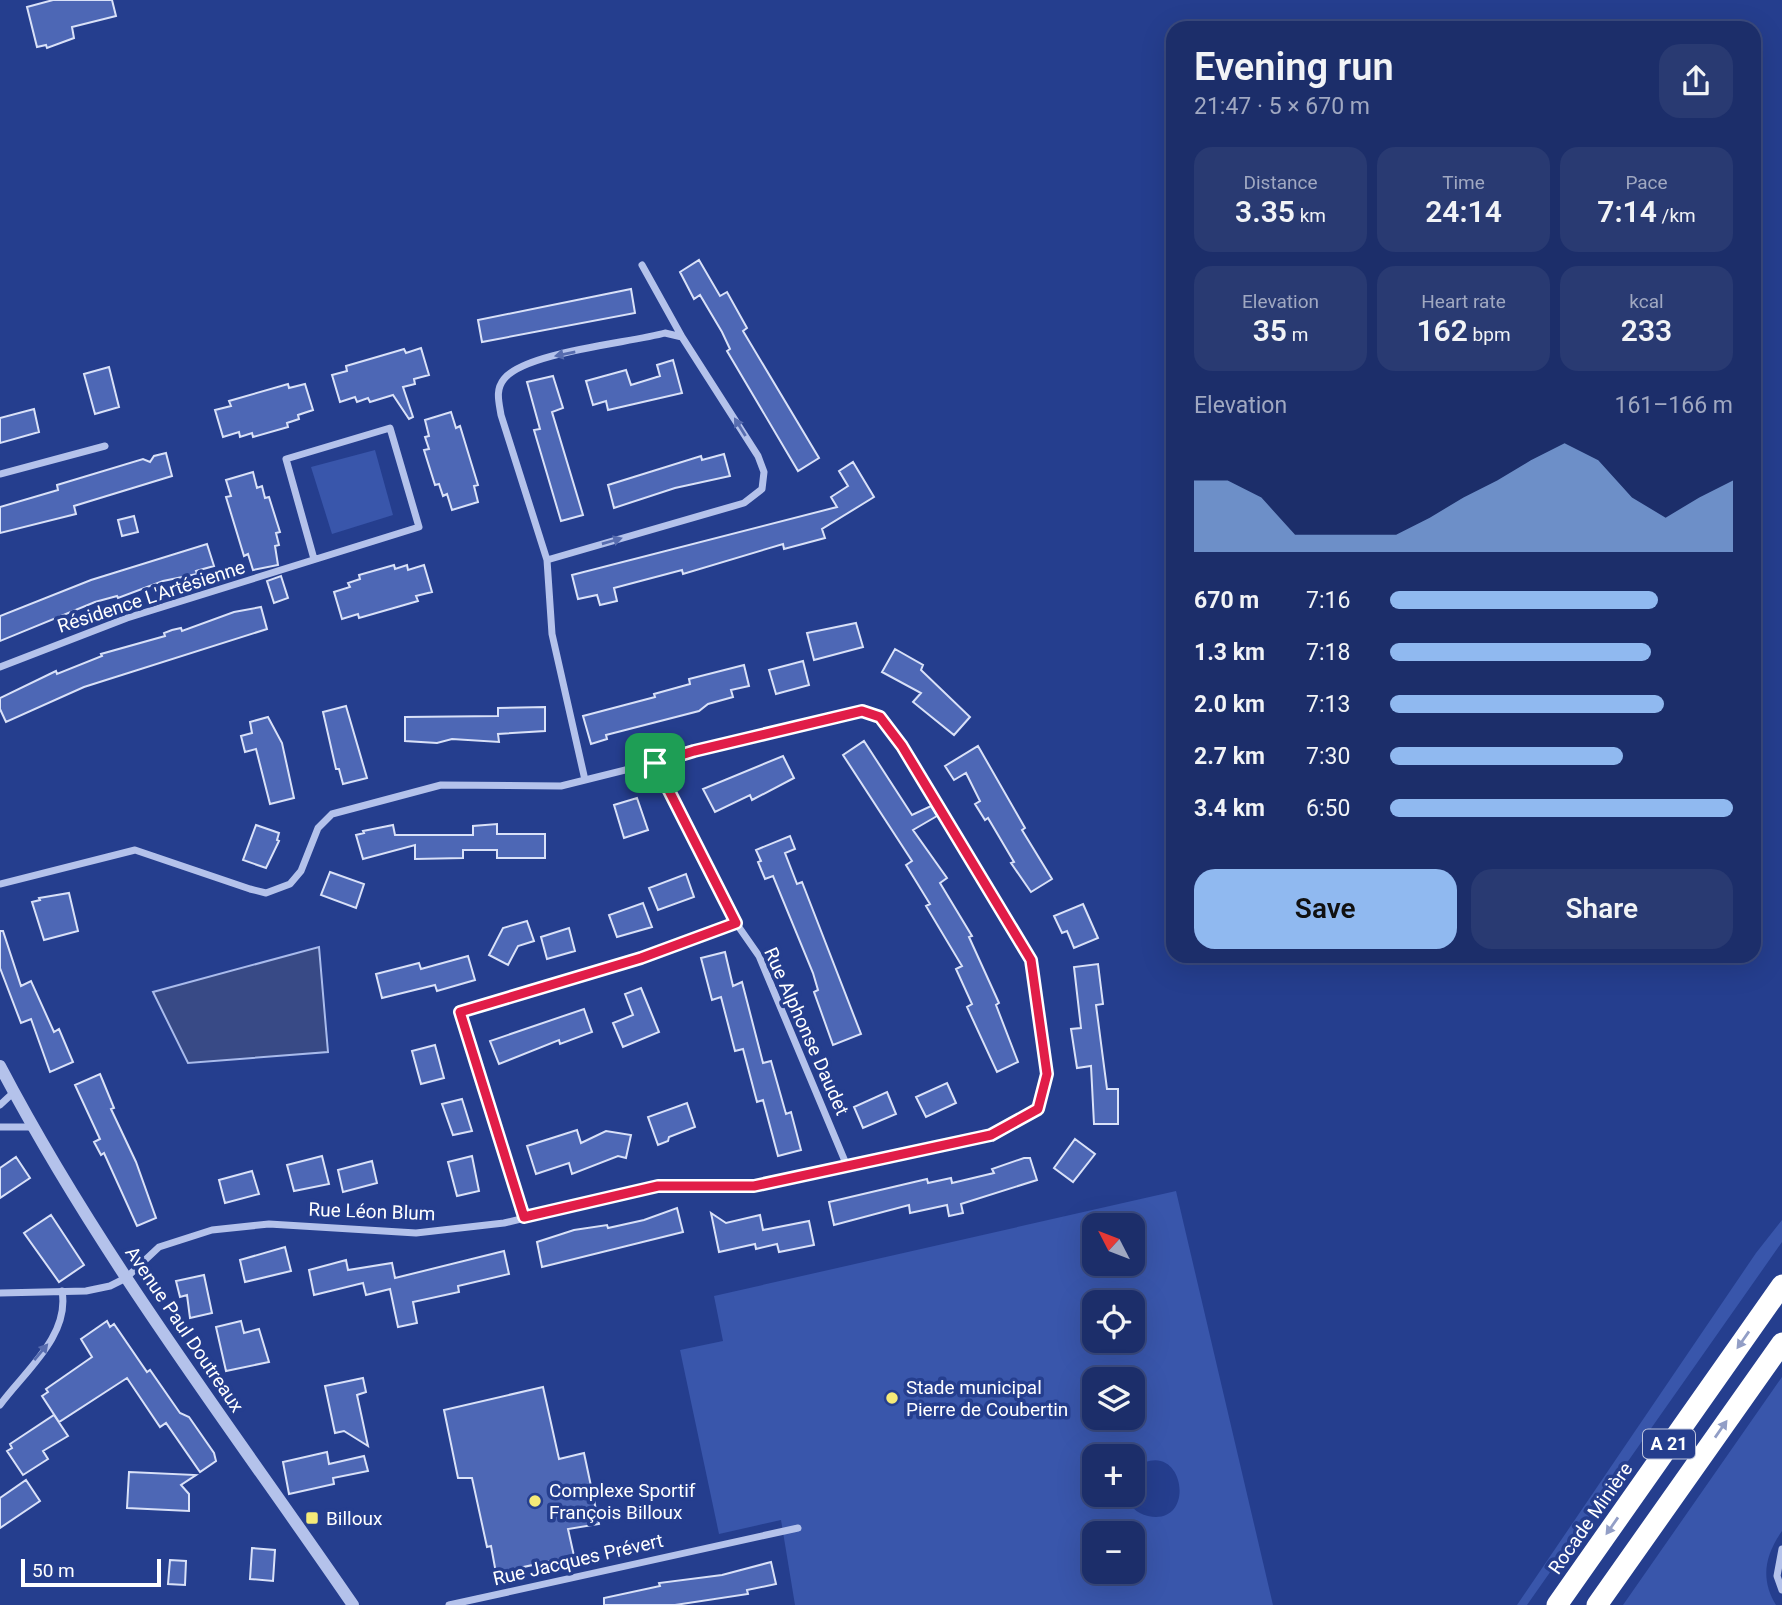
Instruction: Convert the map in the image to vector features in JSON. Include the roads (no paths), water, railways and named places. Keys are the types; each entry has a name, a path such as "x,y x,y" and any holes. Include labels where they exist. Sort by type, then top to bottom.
{"highway":[{"name":"Rocade Minière","path":"1557,1605 1782,1285"},
{"name":"A 21","path":"1597,1605 1782,1343"}],"street":[{"path":"547,560 744,503 762,489 764,472 758,456 682,337 642,265"},
{"path":"585,780 552,634 547,560 501,415 497,393 503,379 518,367 541,359 665,333 682,337"},
{"name":"Résidence L'Artésienne","path":"0,667 127,618 419,527 390,428 286,459 314,559"},
{"path":"0,474 105,446"},
{"name":"Rue Léon Blum","path":"0,884 135,850 250,889 266,893 279,891 301,872 318,828 332,814 441,785 561,786 862,711 880,717 902,746 1031,960 1047,1074 1038,1109 991,1135 754,1186 658,1186 504,1223 416,1233 270,1224 212,1230 159,1247 126,1278"},
{"name":"Rue Alphonse Daudet","path":"655,763 736,923 759,956 848,1166"},
{"path":"524,1217 460,1012 641,958 736,923"},
{"name":"Avenue Paul Doutreaux","path":"0,1066 63,1181 126,1278 353,1605"},
{"path":"0,1105 14,1091"},
{"path":"0,1128 34,1127"},
{"path":"0,1293 110,1286 126,1278"},
{"path":"0,1405 57,1334 64,1301 62,1291"},
{"name":"Rue Jacques Prévert","path":"449,1605 798,1528"},
{"path":"1782,1549 1777,1576 1782,1590"}],"place":[{"name":"Stade municipal Pierre de Coubertin","path":"892,1398"},
{"name":"Complexe Sportif François Billoux","path":"535,1501"},
{"name":"Billoux","path":"312,1518"}]}
